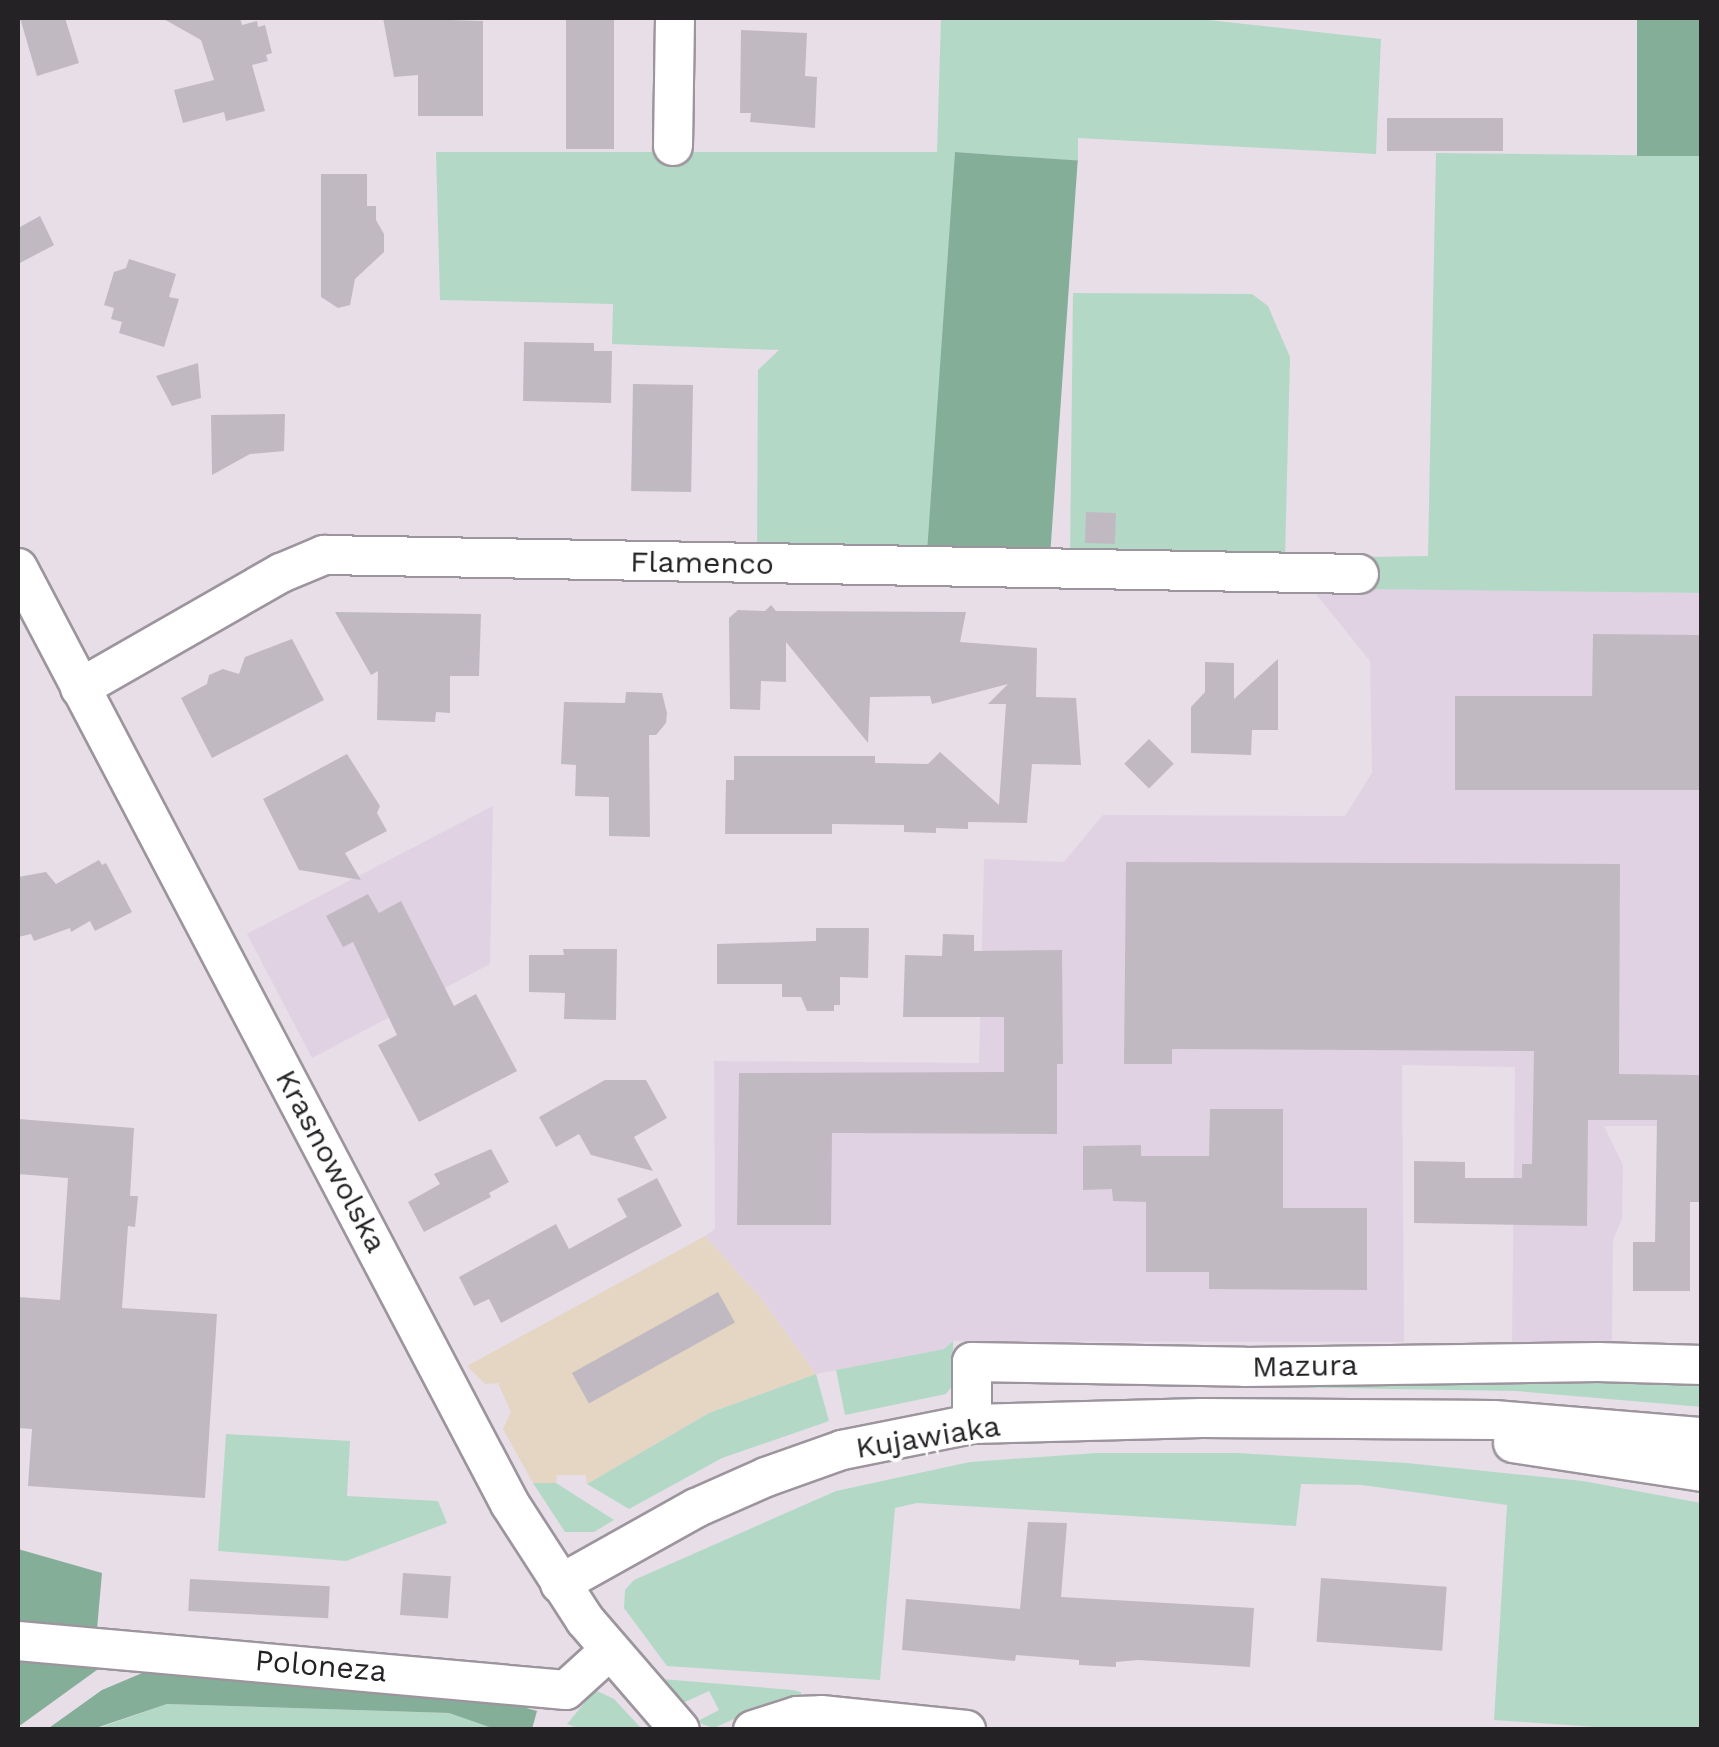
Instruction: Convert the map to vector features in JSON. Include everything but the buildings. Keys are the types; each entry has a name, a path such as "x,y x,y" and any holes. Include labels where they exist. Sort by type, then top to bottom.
{"street":[{"path":"673,146 675,18"},
{"name":"Flamenco","path":"80,688 280,573 324,556 1359,574"},
{"name":"Krasnowolska","path":"18,568 463,1418 560,1584 609,1651 680,1730"},
{"name":"Mazura","path":"972,1424 972,1362 1245,1368 1598,1362 1702,1365"},
{"name":"Kujawiaka","path":"560,1584 696,1508 766,1477 842,1450 972,1424 1202,1418 1567,1423 1702,1437"},
{"name":"Kujawiaka","path":"1327,1421 1702,1472"},
{"name":"Poloneza","path":"18,1641 566,1690 609,1651"},
{"path":"753,1730 797,1716 821,1715 966,1730"}],"shaded area":[{"path":"1311,588 1701,593 1701,1126 1604,1126 1623,1165 1622,1219 1613,1240 1612,1342 1512,1343 1515,1067 1402,1065 1404,1342 953,1341 944,1349 816,1374 761,1298 705,1236 715,1229 714,1061 979,1063 984,859 1064,862 1103,815 1345,816 1372,773 1370,661"},
{"path":"493,806 490,964 312,1058 247,934"},
{"path":"705,1236 761,1298 816,1374 709,1413 587,1484 586,1475 557,1475 556,1483 533,1483 503,1429 511,1412 498,1383 485,1384 467,1366"}],"green space":[{"path":"941,18 1190,18 1381,39 1376,154 1078,138 1078,161 955,152 942,554 757,551 758,370 779,350 612,344 613,304 440,300 436,152 937,152"},
{"path":"1637,18 1701,18 1701,156 1637,156"},
{"path":"955,152 1078,161 1050,562 927,553"},
{"path":"1436,153 1701,156 1701,593 1366,589 1366,557 1428,556"},
{"path":"1073,293 1252,294 1268,306 1290,357 1285,558 1070,559"},
{"path":"953,1341 953,1385 946,1394 845,1415 836,1370 944,1349"},
{"path":"1289,1373 1701,1385 1702,1407 1516,1391 1272,1387 1276,1379"},
{"path":"816,1374 829,1421 722,1458 629,1509 587,1484 709,1413"},
{"path":"226,1434 350,1441 347,1496 438,1501 447,1523 346,1561 218,1551"},
{"path":"1096,1453 1236,1453 1407,1463 1583,1481 1701,1503 1701,1729 1624,1729 1494,1720 1507,1505 1362,1485 1301,1484 1296,1526 917,1503 895,1508 880,1680 667,1666 624,1608 625,1590 634,1580 836,1491 970,1462"},
{"path":"533,1483 556,1483 614,1520 594,1532 565,1532"},
{"path":"18,1549 102,1573 97,1629 18,1623"},
{"path":"18,1660 101,1667 18,1727"},
{"path":"147,1671 509,1703 537,1711 532,1729 498,1730 449,1713 167,1704 93,1729 46,1730 102,1690"},
{"path":"662,1679 793,1690 801,1692 801,1702 749,1712 714,1728 696,1722 719,1710 709,1691 683,1703"},
{"path":"595,1690 614,1699 642,1729 580,1729 567,1724"},
{"path":"167,1704 449,1713 498,1729 93,1730"}]}
